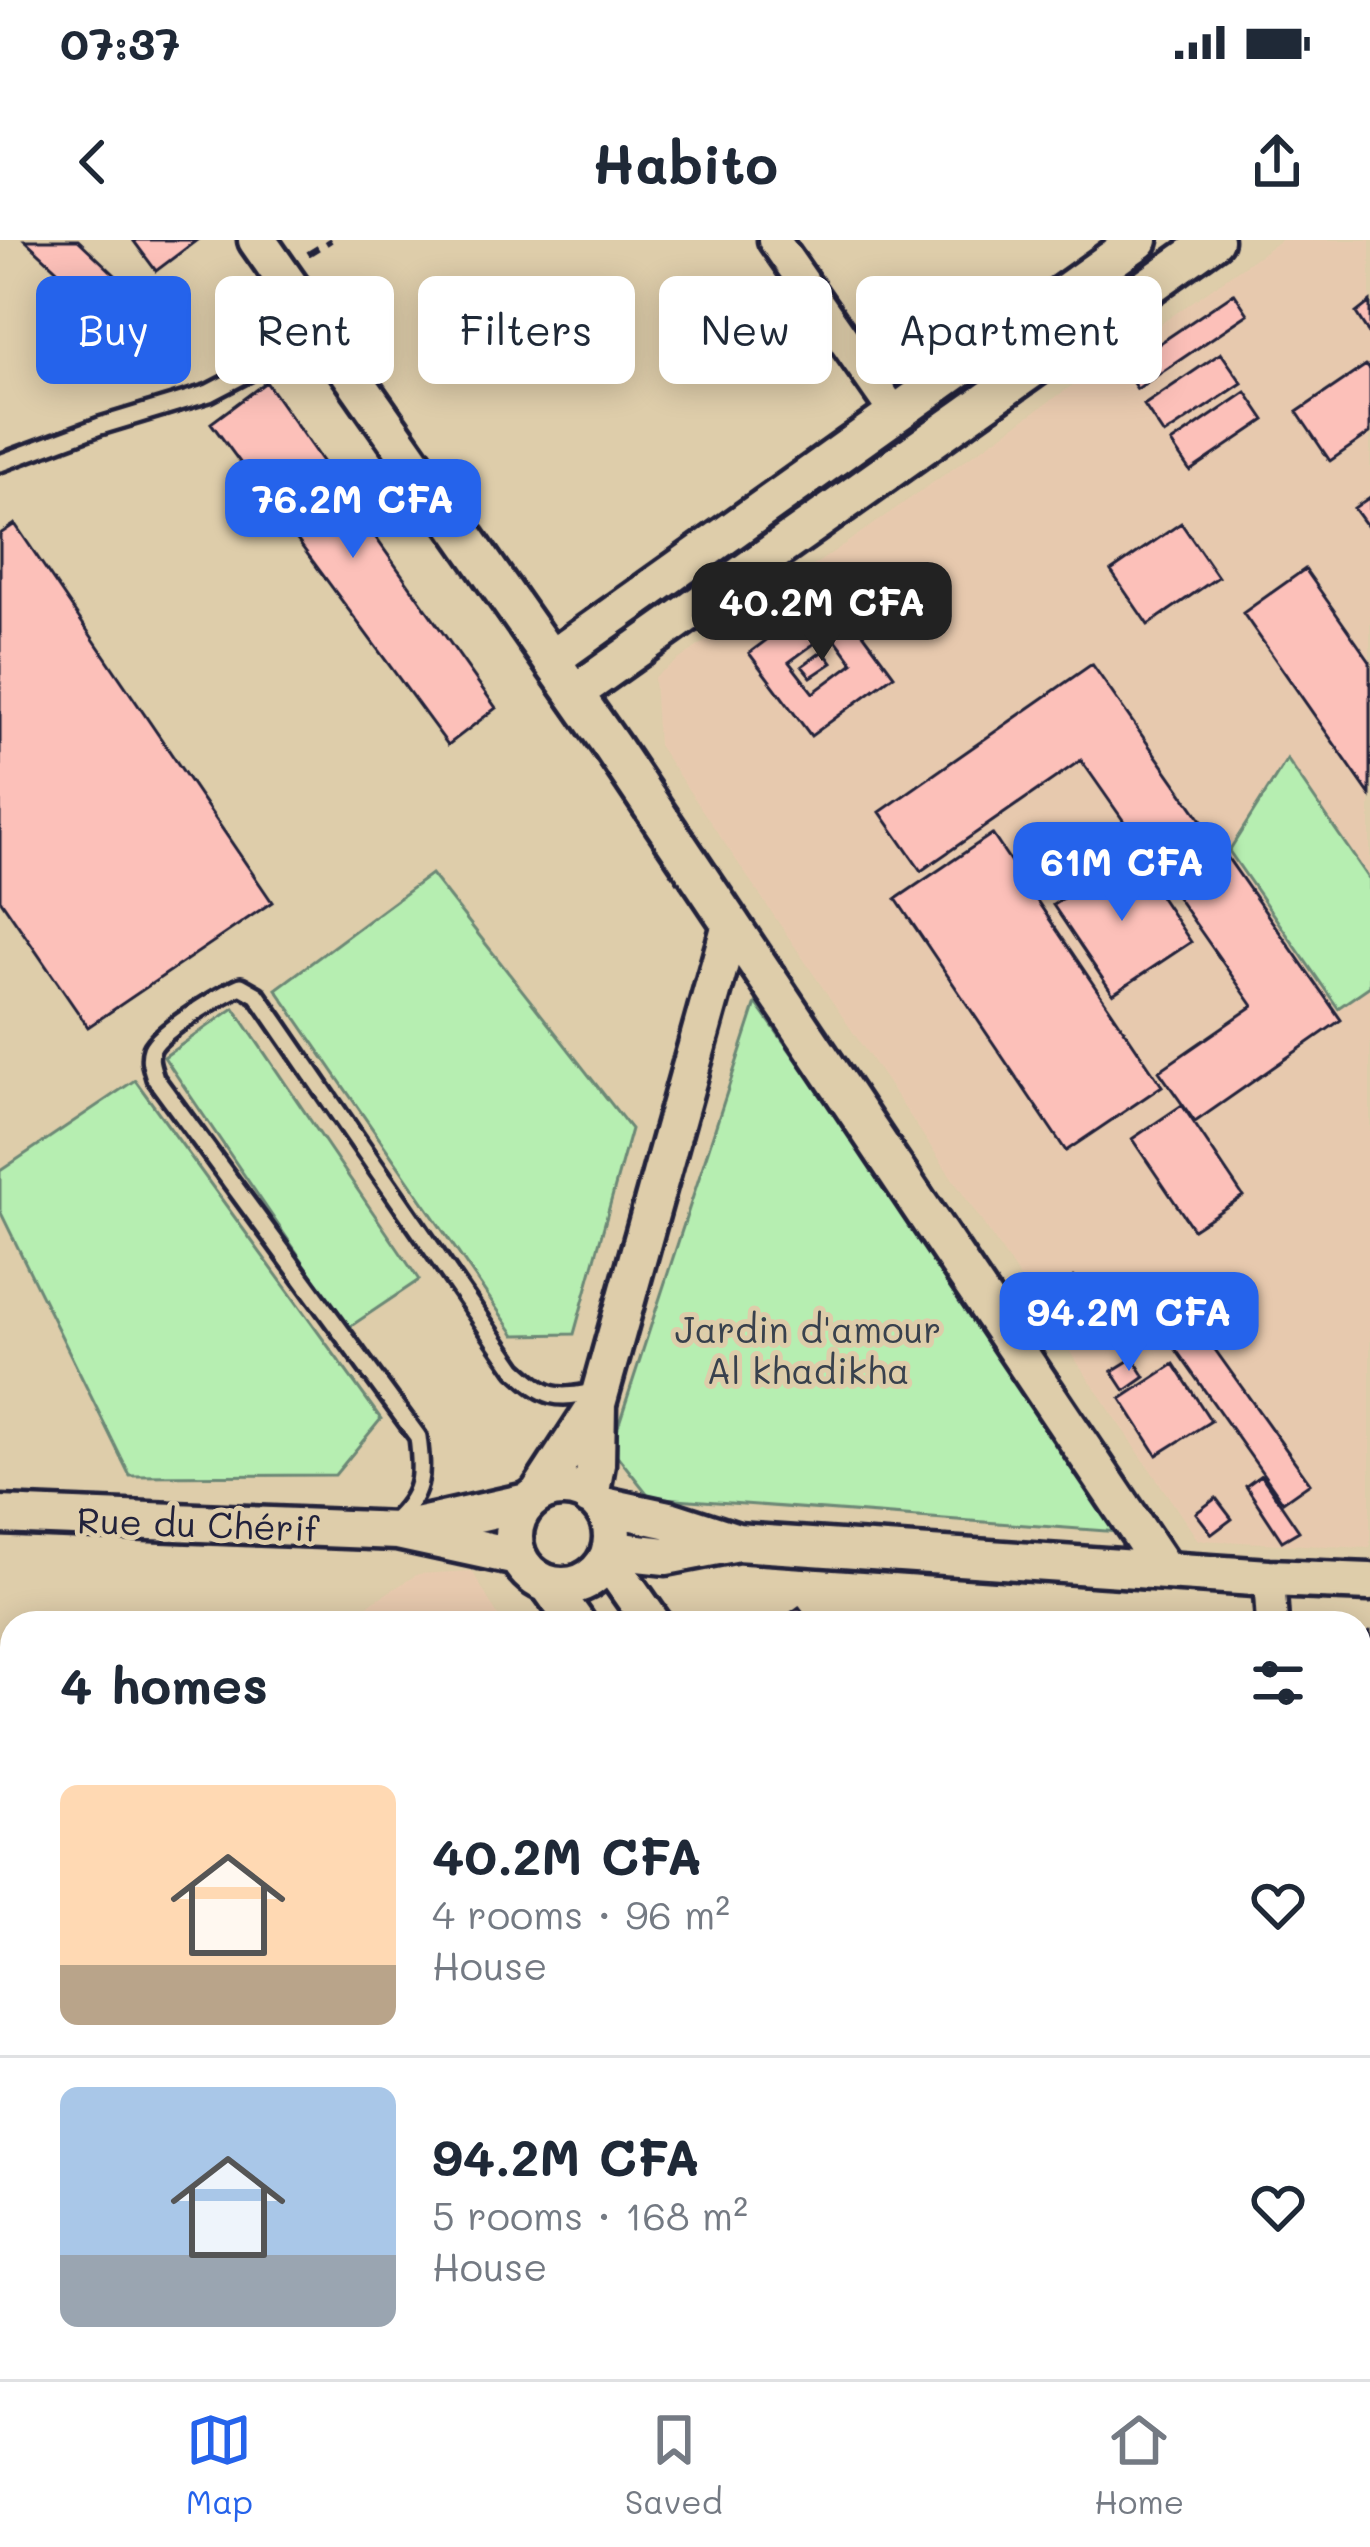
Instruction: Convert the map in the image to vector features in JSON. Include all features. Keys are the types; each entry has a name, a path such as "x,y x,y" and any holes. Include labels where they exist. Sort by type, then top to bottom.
{"street":[{"path":"256,240 281,276"},
{"path":"774,240 896,415"},
{"path":"552,659 1138,240"},
{"path":"575,693 1214,240"},
{"path":"357,384 552,659 1165,1571"},
{"path":"595,1501 599,1397 731,924"},
{"path":"567,1611 549,1586 517,1557 514,1528 599,1397"},
{"path":"533,1497 553,1488 582,1491 611,1524 609,1555 597,1574 582,1583 549,1586"},
{"name":"Rue du Chérif","path":"391,1531 533,1497"},
{"path":"595,1501 737,1542 1370,1582"},
{"name":"Rue du Chérif","path":"0,1515 391,1531 517,1557"},
{"path":"609,1555 666,1556 737,1542"},
{"path":"609,1555 644,1611"},
{"path":"1269,1578 1271,1611"}],"lane":[{"path":"0,463 226,384"},
{"path":"391,1531 410,1507 422,1475 418,1437 155,1078 149,1057 155,1042 223,994 241,986 257,995 515,1369 539,1391 564,1398 599,1397"}],"shaded area":[{"path":"1281,240 1370,240 1370,1548 1198,1540 658,745 654,677 1074,384 1162,384 1162,323"},
{"path":"472,1571 495,1611 358,1611 418,1574"}],"green space":[{"path":"1287,759 1370,880 1370,986 1338,1008 1229,851"},
{"path":"431,874 631,1129 574,1334 515,1335 276,989"},
{"name":"Jardin d'amour Al khadikha","path":"756,1003 1133,1533 650,1497 611,1448"},
{"path":"234,1008 419,1280 348,1328 164,1057"},
{"path":"135,1080 381,1419 335,1475 130,1476 0,1211 0,1171"}],"building":[{"path":"25,240 78,240 116,276 64,276"},
{"path":"133,240 197,240 156,271"},
{"path":"1234,293 1248,314 1162,372 1162,342"},
{"path":"1370,302 1370,335 1356,313"},
{"path":"1221,353 1242,383 1164,435 1144,405"},
{"path":"1366,365 1370,370 1370,433 1330,461 1297,412"},
{"path":"267,384 496,708 448,745 211,423"},
{"path":"1246,392 1265,420 1190,471 1171,443"},
{"path":"1370,497 1370,530 1354,508"},
{"path":"1181,523 1218,577 1148,625 1111,571"},
{"path":"15,524 272,902 88,1027 0,899 0,534"},
{"path":"1305,569 1370,662 1370,795 1243,613"},
{"path":"832,591 894,675 811,736 749,653","holes":["830,632 853,663 813,693 789,662"]},
{"path":"823,651 832,663 811,677 802,666"},
{"path":"1092,664 1341,1020 1195,1122 1159,1071 1253,1006 1081,760 921,871 880,812"},
{"path":"992,834 1162,1086 1066,1151 896,899"},
{"path":"1131,853 1191,942 1113,994 1053,905"},
{"path":"1182,1105 1243,1196 1193,1229 1132,1139"},
{"path":"1074,1277 1093,1305 1065,1323 1047,1295"},
{"path":"1191,1316 1310,1483 1283,1502 1165,1334"},
{"path":"1133,1358 1145,1377 1125,1391 1112,1371"},
{"path":"1174,1364 1211,1421 1157,1455 1121,1399"},
{"path":"1261,1475 1299,1531 1282,1541 1246,1486"},
{"path":"1216,1498 1232,1519 1212,1534 1196,1513"}]}
